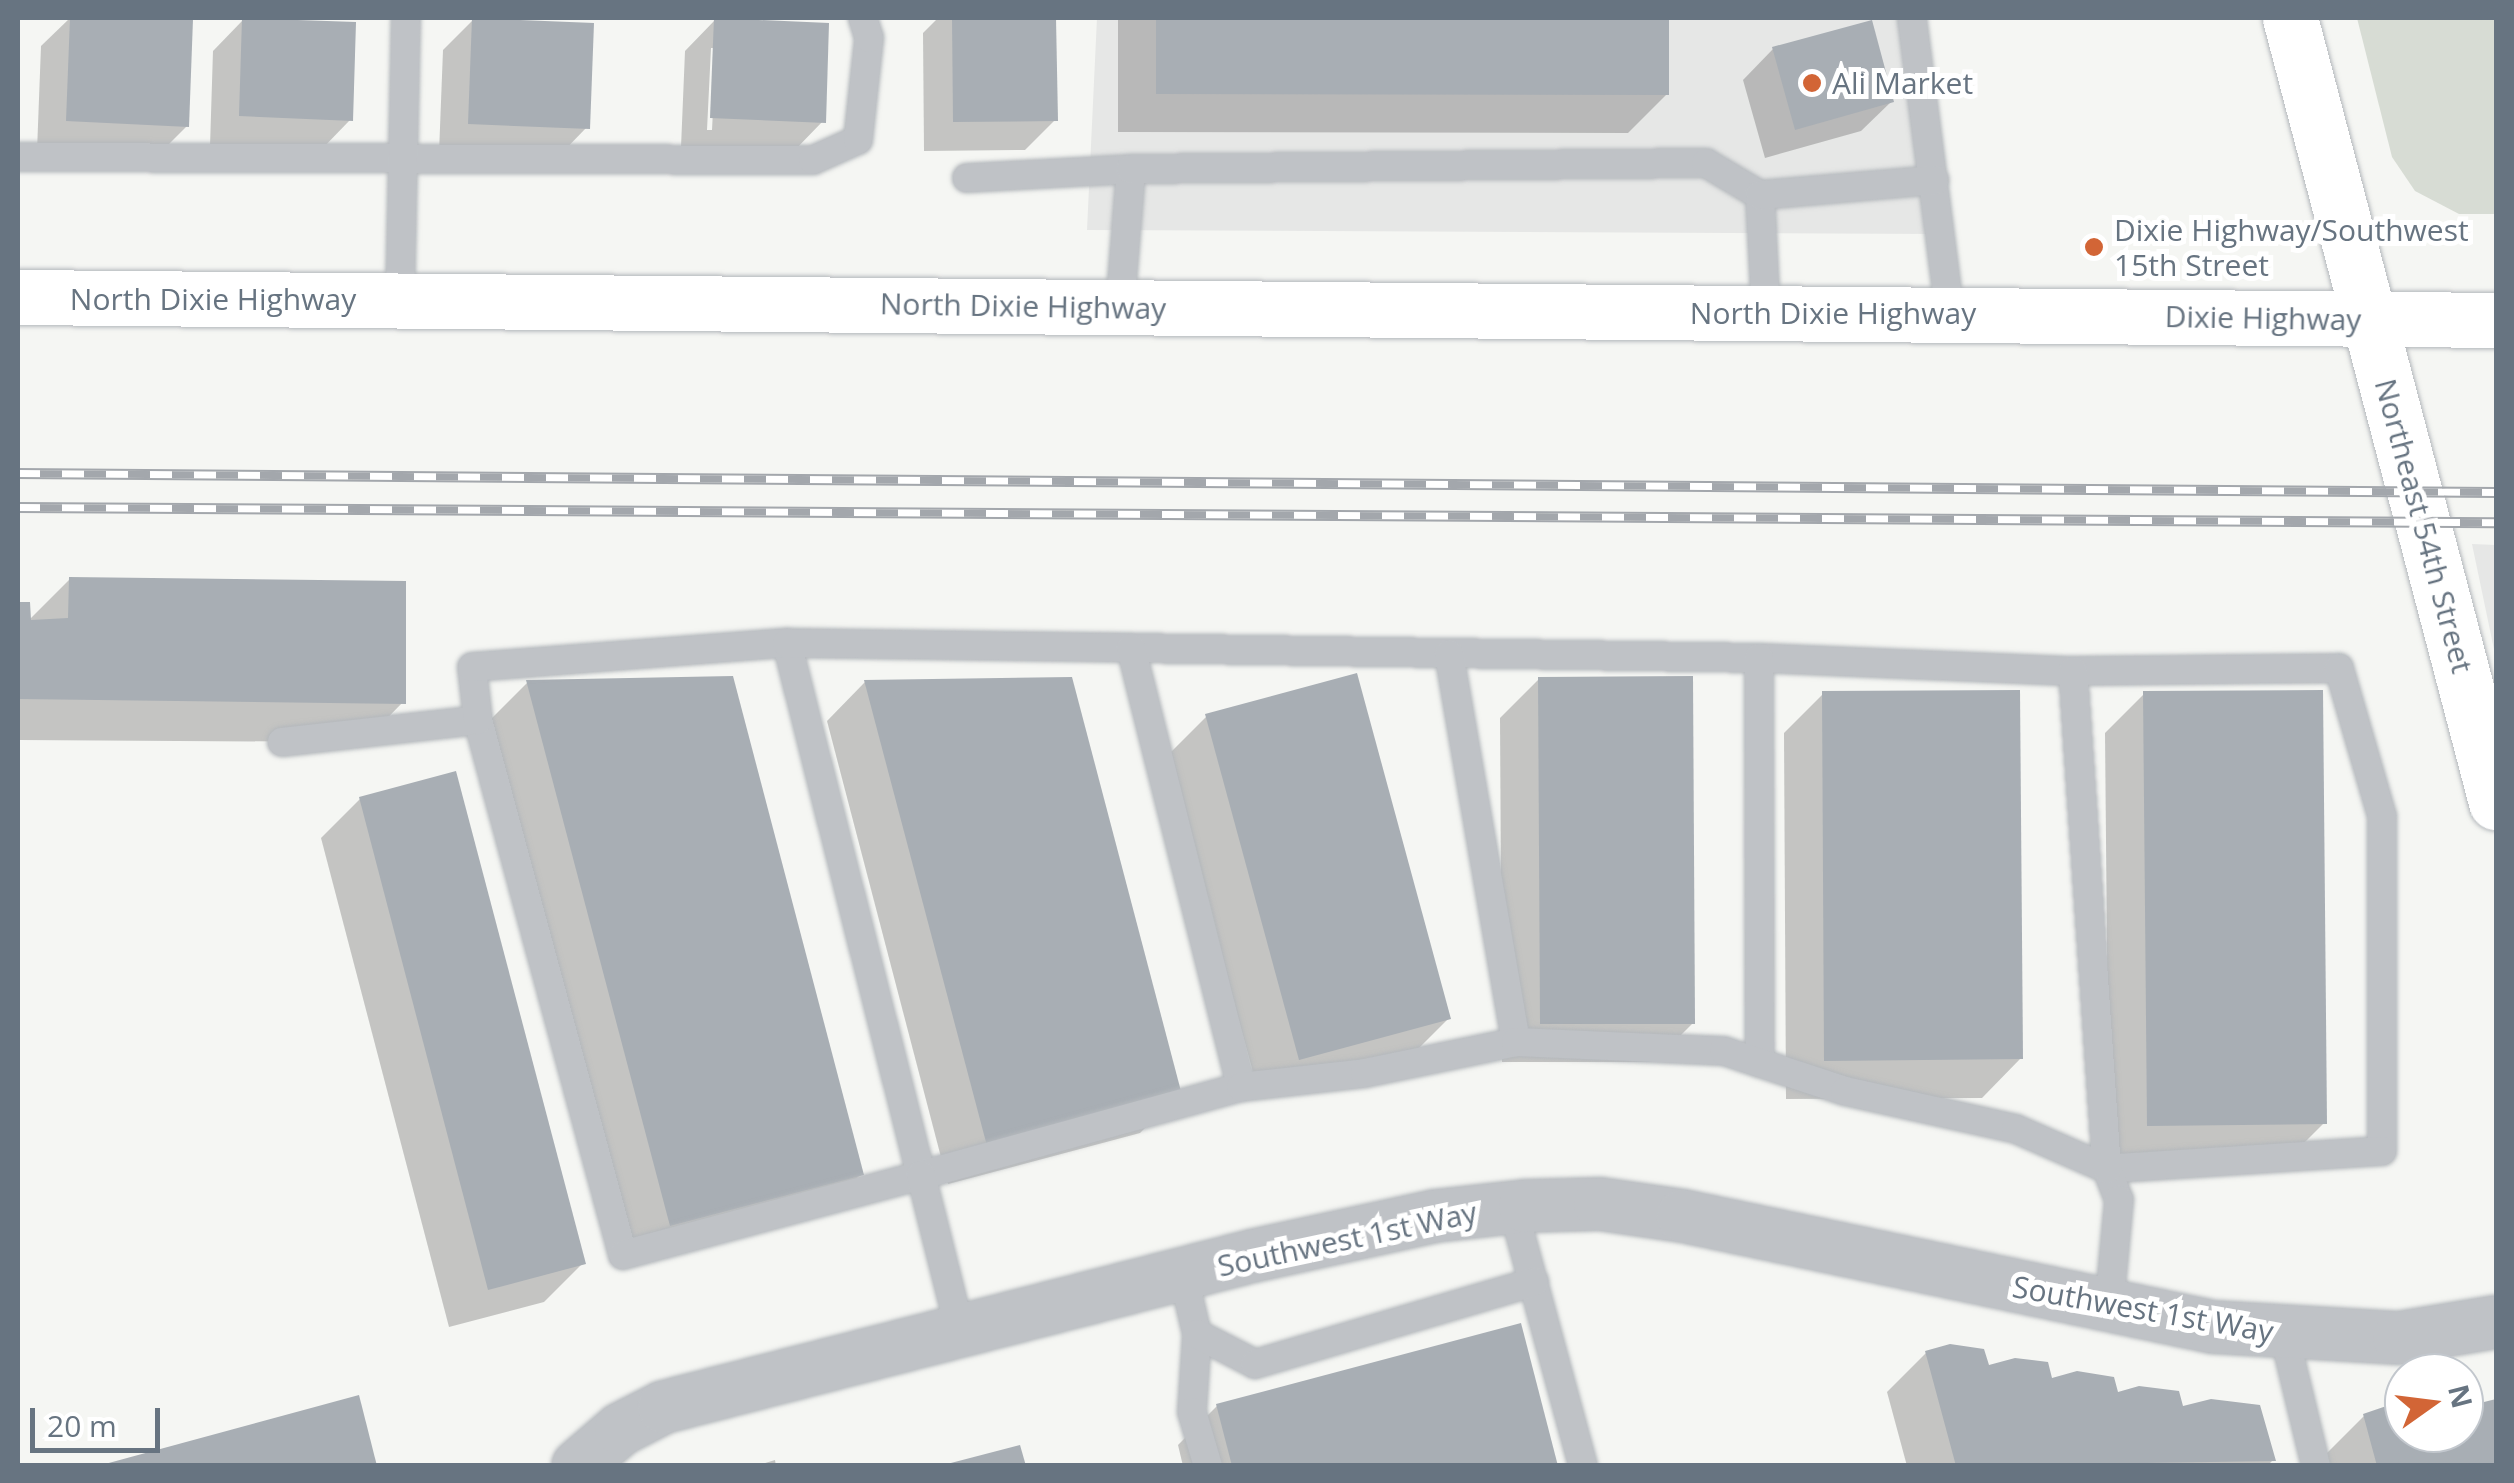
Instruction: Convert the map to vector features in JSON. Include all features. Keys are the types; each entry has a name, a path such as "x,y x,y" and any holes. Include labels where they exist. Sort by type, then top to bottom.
{"main road":[{"name":"Northeast 54th Street","path":"2290,18 2496,802"},
{"name":"North Dixie Highway","path":"18,297 2028,315"},
{"name":"Dixie Highway","path":"2028,315 2496,320"}],"street":[{"name":"Southwest 1st Way","path":"578,1466 621,1429 664,1407 962,1334 1183,1274 1435,1216 1512,1208 1600,1204 1683,1216 2109,1307 2284,1334 2398,1338 2496,1322"}],"lane":[{"path":"400,300 406,18"},
{"path":"18,157 834,155 858,140 868,38 864,18"},
{"path":"1912,18 1950,314"},
{"path":"967,178 1131,169 1706,163 1760,195 1934,180"},
{"path":"1120,307 1131,169"},
{"path":"1760,195 1766,313"},
{"path":"787,643 962,1334"},
{"path":"787,643 1758,658 2073,670 2339,668 2382,816 2382,1152 2107,1169 2016,1129 1845,1091 1724,1051 1516,1042 1365,1072 1242,1087 623,1255 478,720 472,667 787,643"},
{"path":"1131,648 1242,1087"},
{"path":"1449,654 1516,1042"},
{"path":"1758,658 1760,1063"},
{"path":"2073,670 2107,1169 2119,1200 2109,1307"},
{"path":"282,742 478,720"},
{"path":"1512,1208 1583,1466"},
{"path":"1183,1274 1197,1334 1192,1412 1208,1466"},
{"path":"1197,1334 1255,1364 1534,1282"},
{"path":"2284,1334 2316,1466"}],"shaded area":[{"path":"1097,18 1908,18 1936,234 1087,230"},
{"path":"2357,18 2496,18 2496,214 2459,214 2415,191 2392,157"},
{"path":"2472,544 2496,545 2496,659"}],"building":[{"path":"70,18 193,19 189,127 66,121"},
{"path":"242,18 356,22 353,121 239,116"},
{"path":"472,18 594,23 590,129 468,124"},
{"path":"714,18 829,23 826,123 710,118"},
{"path":"952,18 1056,18 1058,121 953,122"},
{"path":"1156,18 1669,18 1669,95 1156,94"},
{"path":"1872,20 1894,102 1795,130 1772,47"},
{"path":"69,577 406,581 406,704 18,699 18,602 30,602 31,620 68,618"},
{"path":"1357,673 1451,1019 1299,1060 1205,714"},
{"path":"733,676 864,1175 670,1226 526,680"},
{"path":"1693,676 1695,1024 1540,1024 1538,677"},
{"path":"1072,677 1182,1095 987,1146 864,680"},
{"path":"2020,690 2023,1059 1824,1061 1822,691"},
{"path":"2323,690 2327,1124 2147,1126 2143,691"},
{"path":"456,771 586,1264 488,1290 359,797"},
{"path":"1521,1323 1558,1466 1232,1466 1216,1404"},
{"path":"1950,1344 1984,1349 1989,1365 2015,1358 2048,1362 2052,1378 2077,1371 2114,1377 2118,1392 2139,1386 2179,1391 2183,1406 2211,1399 2260,1405 2276,1461 1956,1466 1925,1351"},
{"path":"359,1395 377,1466 105,1466 105,1464"},
{"path":"2496,1399 2496,1466 2377,1466 2363,1414 2384,1407 2384,1453 2484,1453 2484,1402"},
{"path":"1020,1445 1026,1466 947,1466 947,1464"}],"railway":[{"path":"18,473 2496,492"},
{"path":"18,507 2496,522"}],"place":[{"name":"Ali Market","path":"1812,83"},
{"name":"Dixie Highway/Southwest 15th Street","path":"2094,247"}]}
